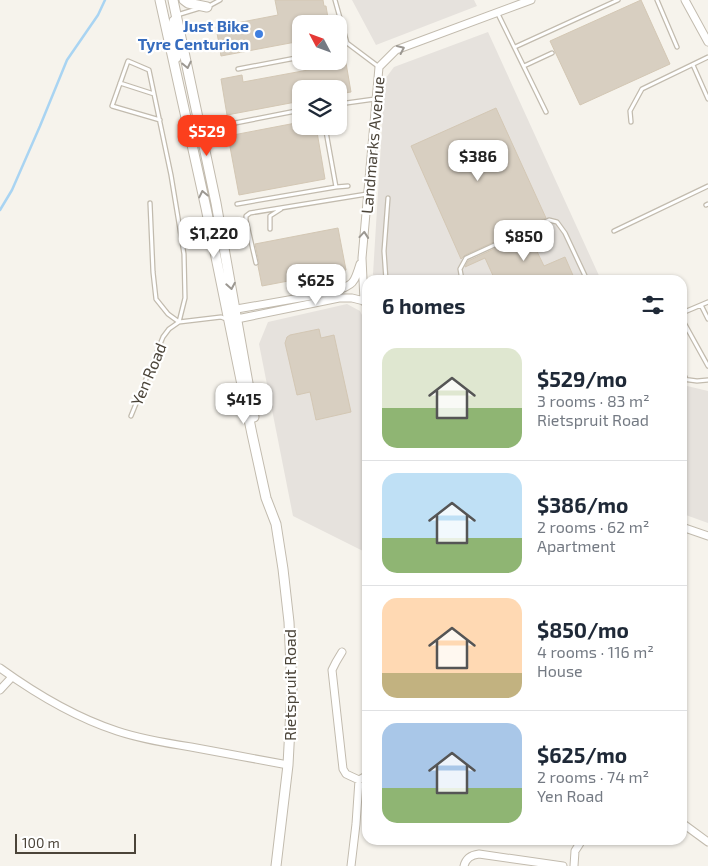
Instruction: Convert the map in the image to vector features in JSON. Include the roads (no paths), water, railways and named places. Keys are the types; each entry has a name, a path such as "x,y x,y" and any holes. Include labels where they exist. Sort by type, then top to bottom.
{"street":[{"name":"Rietspruit Road","path":"160,0 269,486 270,506 278,533 283,569 289,622 292,689 288,764 276,866"},
{"name":"Rietspruit Road","path":"173,0 216,203 230,315"},
{"path":"184,0 188,3 207,6"},
{"path":"685,0 708,42"},
{"name":"Landmarks Avenue","path":"363,275 362,258 379,67 396,50 497,12 511,3 526,1"},
{"path":"174,63 177,50 174,19 177,15"},
{"path":"230,315 334,292 350,286 357,275 362,258"},
{"path":"230,315 339,298 352,298 362,302"},
{"path":"687,528 708,536"},
{"path":"342,652 332,670 343,769 346,774 359,780"},
{"path":"0,668 44,698 66,710 117,731 150,740 288,764"},
{"path":"0,690 12,677"},
{"path":"351,866 359,780"},
{"path":"687,827 708,842"},
{"path":"574,866 575,851 579,845"},
{"path":"464,866 468,858 475,854 563,866"}],"lane":[{"path":"177,15 220,0"},
{"path":"335,0 339,15"},
{"path":"514,47 618,0"},
{"path":"657,0 677,47"},
{"path":"497,12 546,112"},
{"path":"348,44 379,67"},
{"path":"524,66 552,53"},
{"path":"632,122 630,111 642,89 708,57"},
{"path":"238,69 292,59"},
{"path":"160,120 112,106 128,62 149,70 160,120 171,176 184,254 185,298 179,322"},
{"path":"693,65 708,99"},
{"path":"120,83 154,94"},
{"path":"347,103 376,98"},
{"path":"220,126 292,112"},
{"path":"327,135 336,186"},
{"path":"237,204 336,186 348,186"},
{"path":"614,231 708,186"},
{"path":"256,263 246,220 246,216 250,213 368,194"},
{"path":"386,275 384,251 388,198"},
{"path":"150,203 156,298 168,314 179,322 230,315"},
{"path":"270,230 270,216 284,208"},
{"path":"461,275 460,269 466,258 550,220 557,222 565,233 585,275"},
{"path":"687,311 708,302"},
{"path":"701,305 708,319"},
{"name":"Yen Road","path":"131,416 163,337 169,329 179,322"},
{"path":"687,328 708,366"},
{"path":"687,379 708,380"}],"waterway":[{"path":"0,210 12,190 67,60 98,15 105,0"}],"place":[{"name":"Just Bike Tyre Centurion","path":"259,34"}]}
